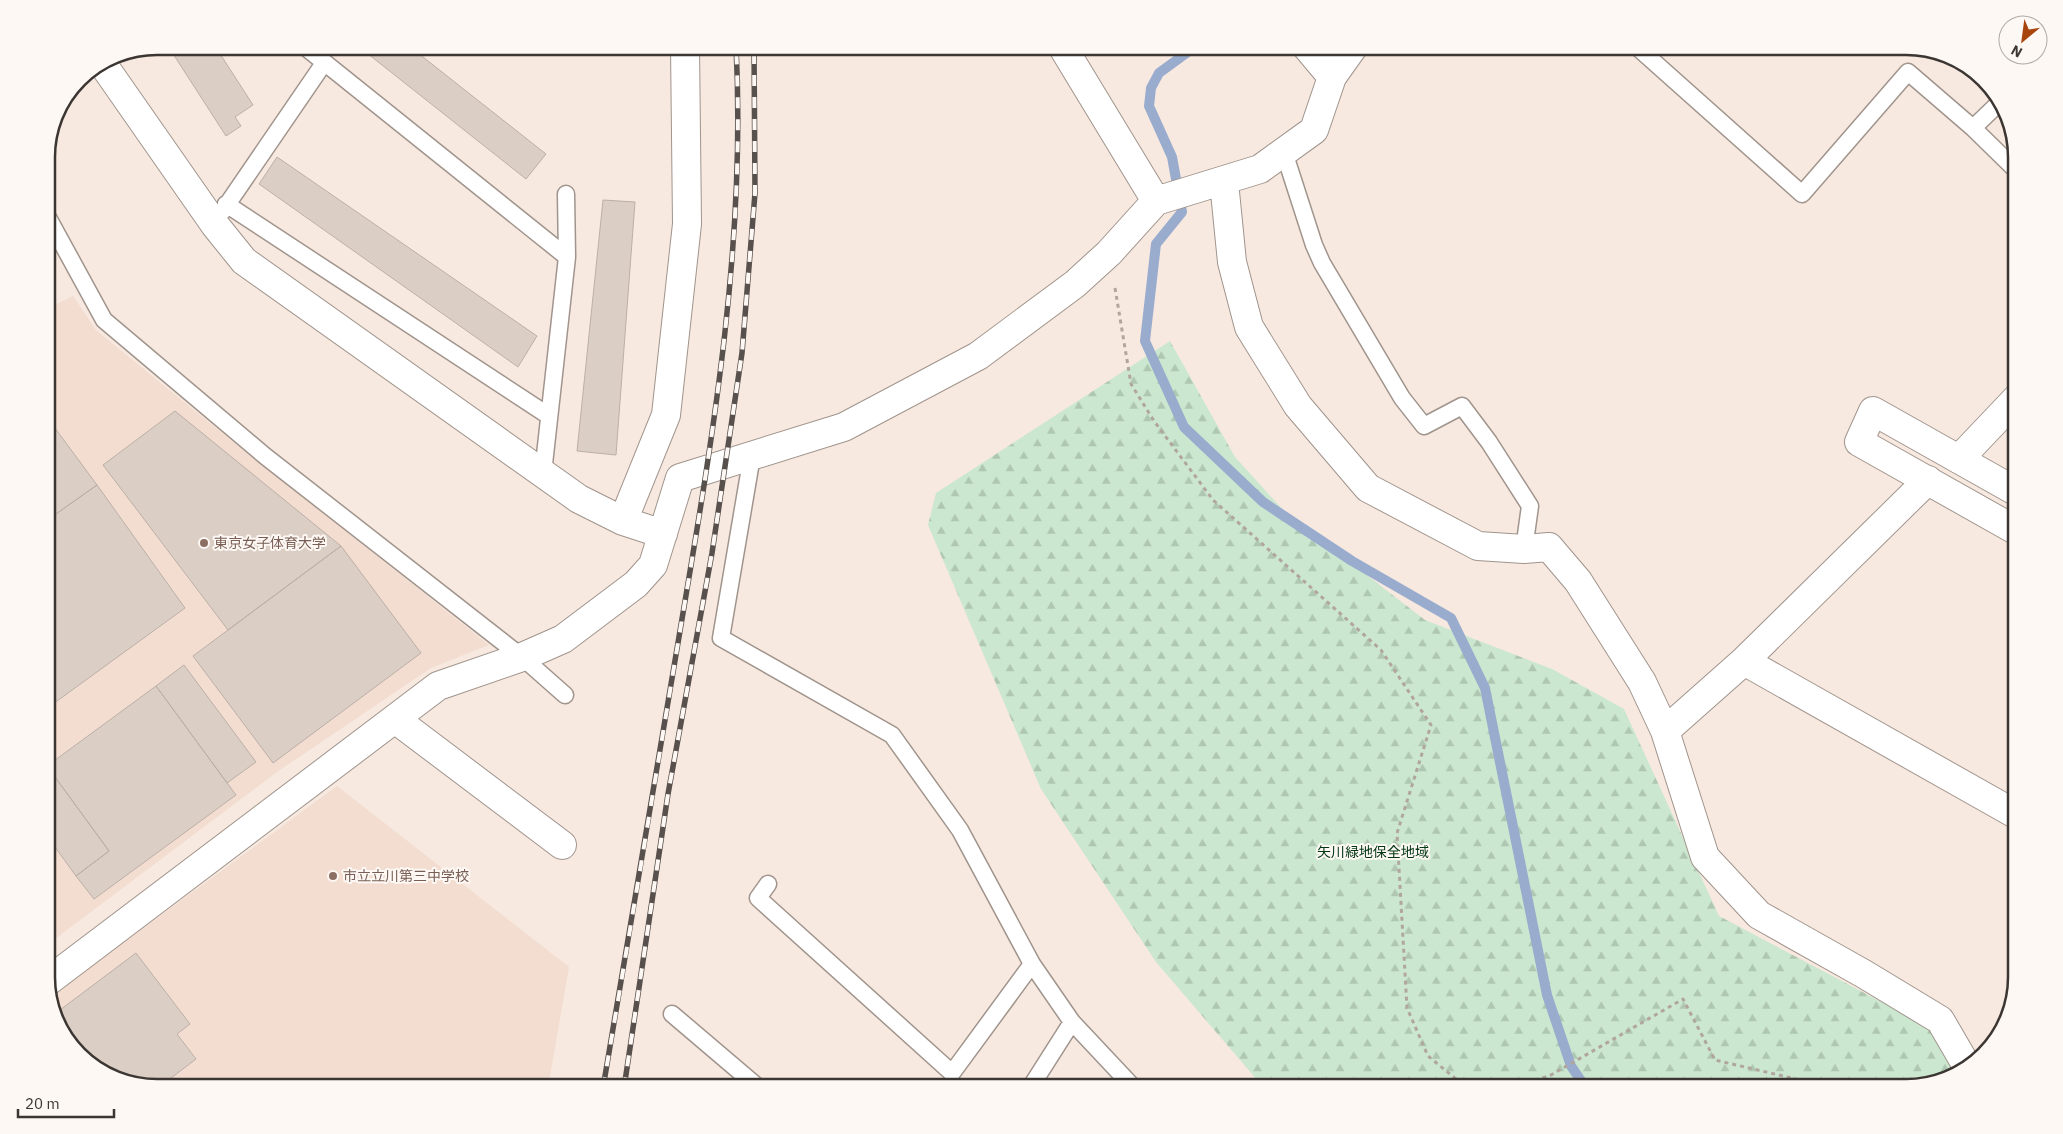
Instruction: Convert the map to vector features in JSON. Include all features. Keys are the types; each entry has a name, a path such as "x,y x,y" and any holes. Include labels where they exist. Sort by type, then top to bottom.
{"street":[{"path":"623,521 666,415 687,224 686,55"},
{"path":"1068,55 1157,201"},
{"path":"1314,55 1332,77"},
{"path":"55,975 438,686 522,657 563,639 636,584 653,565 680,478 844,427 978,356 1075,284 1109,253 1157,201 1260,169 1314,130 1332,77 1348,55"},
{"path":"107,69 221,215 244,261 579,499 623,521 663,534"},
{"path":"1211,185 1249,327 1298,406 1368,488 1478,546 1524,549 1549,547 1578,581 1642,682 1665,731 1705,857 1758,916 1864,974 1940,1020 1964,1061"},
{"path":"1959,459 2008,407"},
{"path":"2008,487 1873,412 1859,442 2008,526"},
{"path":"1665,731 1744,661 1928,480"},
{"path":"1744,661 2008,810"},
{"path":"395,719 562,845"}],"lane":[{"path":"315,55 567,257"},
{"path":"1646,55 1802,194 1908,72 1973,128 2008,163"},
{"path":"324,63 221,215 549,416"},
{"path":"1973,128 1994,107"},
{"path":"1284,152 1314,245 1322,263 1402,398 1424,426 1462,406 1489,442 1530,506 1524,549"},
{"path":"543,473 567,257 566,194"},
{"path":"55,230 104,320 265,456 522,657 565,695"},
{"path":"752,456 721,638 892,735 960,830 1032,964 1072,1022 1126,1079"},
{"path":"768,884 758,898 952,1073 1032,964"},
{"path":"672,1014 749,1079"},
{"path":"1036,1079 1072,1022"}],"path":[{"path":"1109,253 1131,384 1154,422 1213,500 1381,650 1431,725 1397,834 1407,1008 1428,1056 1456,1079"},
{"path":"1539,1079 1551,1075 1683,999 1715,1060 1796,1079"}],"shaded area":[{"name":"東京女子体育大学","path":"73,296 96,330 233,442 489,645 431,668 277,772 55,939 55,305"},
{"name":"市立立川第三中学校","path":"337,786 569,967 550,1079 157,1079 131,1076 101,1062 80,1044 60,1010 56,992"}],"green space":[{"name":"矢川緑地保全地域","path":"1170,341 1235,457 1285,512 1425,620 1552,669 1624,709 1719,916 1927,1026 1952,1068 1932,1076 1906,1079 1256,1079 1156,962 1041,789 928,525 936,493"}],"building":[{"path":"174,55 221,55 253,105 235,117 241,126 226,136"},
{"path":"369,55 420,55 546,154 526,179"},
{"path":"277,157 537,336 518,367 259,184"},
{"path":"603,200 635,202 616,455 577,451"},
{"path":"175,411 341,546 228,630 103,465"},
{"path":"55,428 97,485 55,515"},
{"path":"97,485 185,608 55,702 55,515"},
{"path":"341,546 421,653 273,763 193,656"},
{"path":"184,665 256,762 227,783 156,686"},
{"path":"156,686 236,795 94,899 76,876 109,851 55,777 55,760"},
{"path":"55,777 109,851 76,876 55,847"},
{"path":"136,953 190,1024 177,1034 196,1059 170,1079 131,1076 112,1068 90,1054 72,1033 60,1010"}],"waterway":[{"path":"1184,55 1159,73 1151,88 1149,106 1172,157 1182,212 1156,244 1145,341 1184,427 1263,502 1352,561 1451,618 1485,688 1547,995 1571,1066 1580,1079"}],"railway":[{"path":"605,1079 694,548 716,406 732,262 738,118 736,55"},
{"path":"625,1079 668,794 712,553 742,353 755,193 754,55"}],"place":[{"name":"東京女子体育大学","path":"204,543"},
{"name":"市立立川第三中学校","path":"333,876"}]}
